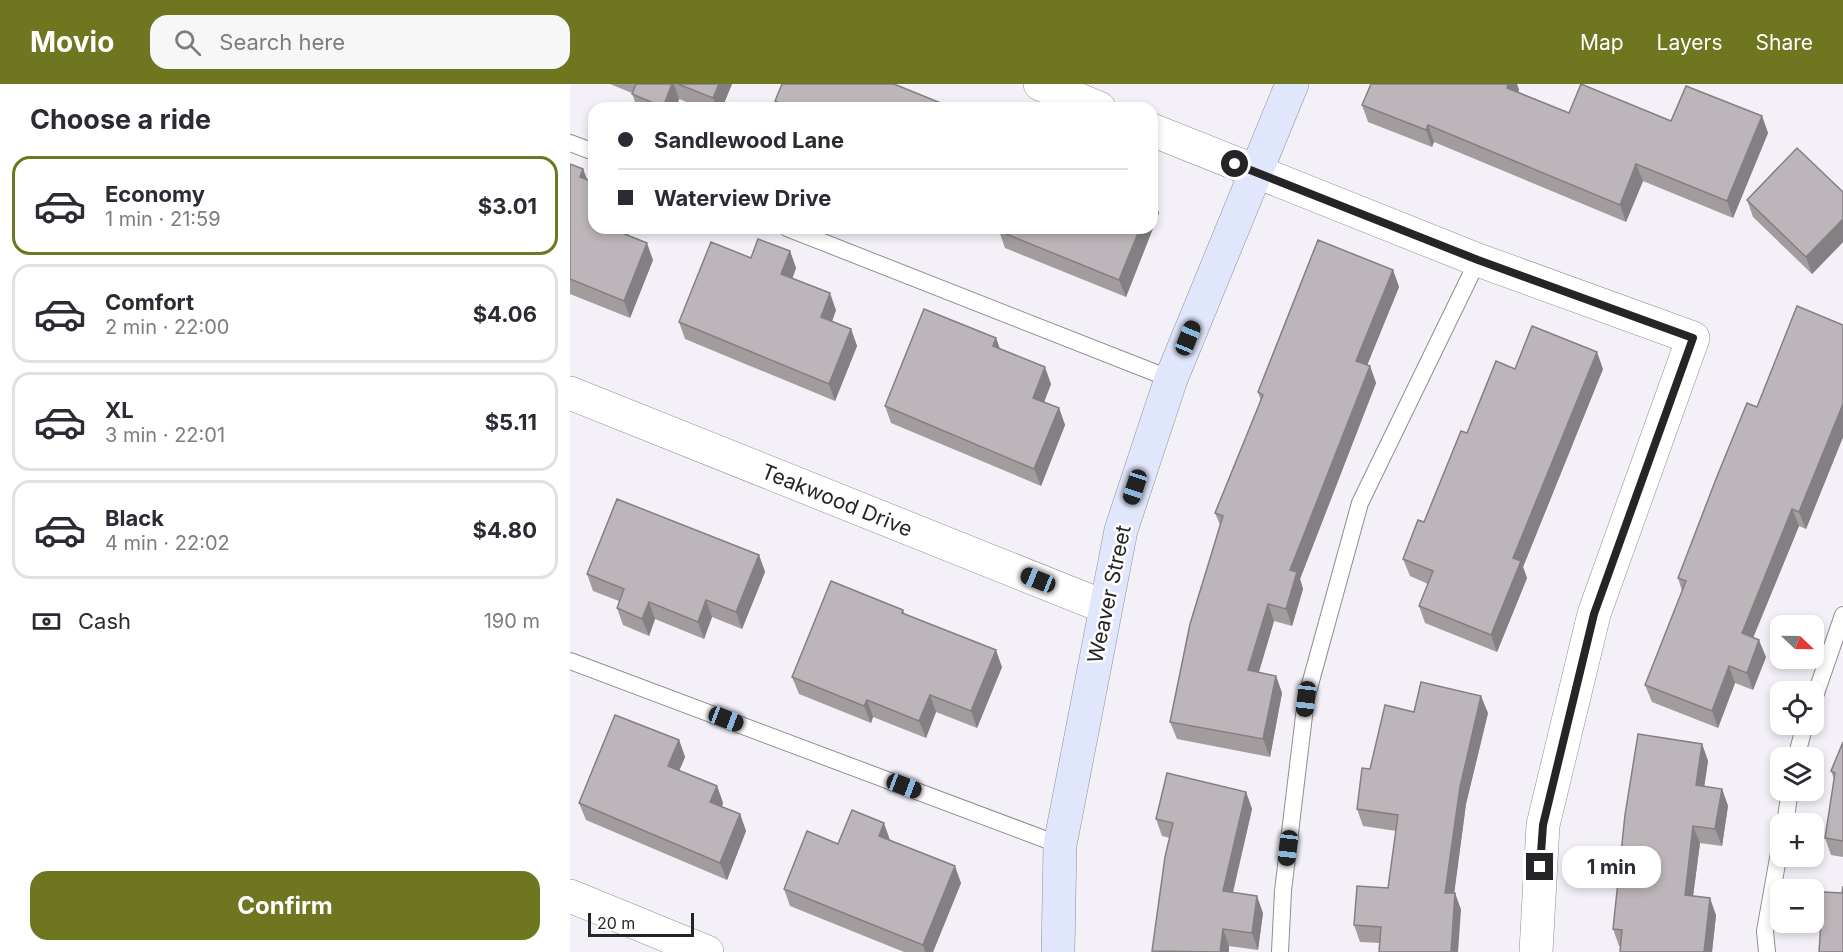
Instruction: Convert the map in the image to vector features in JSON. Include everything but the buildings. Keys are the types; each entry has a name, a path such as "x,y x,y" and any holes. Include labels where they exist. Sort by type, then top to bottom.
{"street":[{"path":"1040,84 1084,102"},
{"name":"Weaver Street","path":"1058,952 1060,845 1121,530 1171,379 1292,84"},
{"path":"1158,132 1478,260 1693,338 1594,614 1543,825 1536,952"},
{"name":"Teakwood Drive","path":"570,393 1105,607"},
{"path":"570,896 707,952"}],"lane":[{"path":"570,142 588,150"},
{"path":"802,234 1171,379"},
{"path":"1280,952 1283,891 1306,699 1360,503 1478,260"},
{"path":"1820,681 1843,615"},
{"path":"570,661 1060,845"},
{"path":"1767,952 1766,931 1777,867"}],"route":[{"path":"1235,164 1478,260 1693,338 1594,614 1543,825 1540,867"}]}
